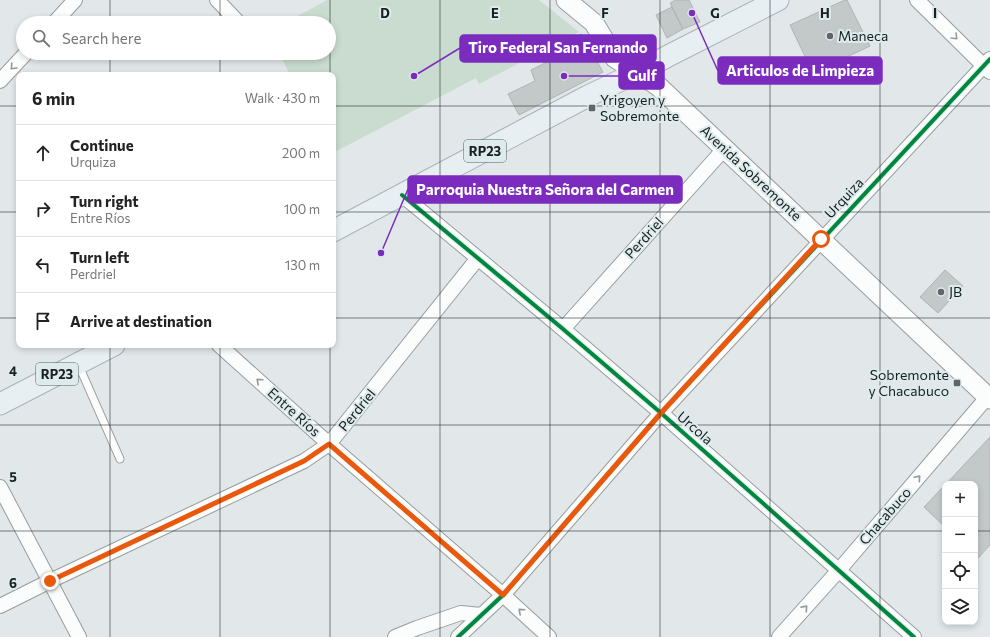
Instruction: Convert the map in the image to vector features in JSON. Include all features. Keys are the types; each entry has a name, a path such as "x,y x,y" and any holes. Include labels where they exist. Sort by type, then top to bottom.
{"main road":[{"name":"Avenida Sobremonte","path":"566,0 594,23 615,58 658,86 989,396"},
{"name":"RP23","path":"336,229 588,96 778,0"},
{"name":"RP23","path":"0,404 108,348"}],"street":[{"path":"60,16 75,0"},
{"path":"216,0 232,16"},
{"path":"917,0 988,66"},
{"path":"0,81 20,60"},
{"name":"Urquiza","path":"458,637 503,595 661,413 821,239 988,66"},
{"name":"Perdriel","path":"563,329 725,148"},
{"name":"Urcola","path":"402,195 661,413 914,637"},
{"name":"Perdriel","path":"0,606 304,461 329,444 478,258"},
{"name":"Entre Ríos","path":"222,348 329,444 550,637"},
{"name":"Chacabuco","path":"779,637 839,570 989,396"},
{"path":"0,487 79,637"},
{"path":"395,637 461,612 481,616"}],"lane":[{"path":"78,364 120,459"}],"green space":[{"path":"327,0 539,0 579,32 479,84 476,78 336,151 336,72 288,72 282,60 336,60 336,16 298,16"}],"building":[{"path":"676,0 689,0 700,22 683,29 670,3"},
{"name":"Maneca","path":"847,0 870,46 813,73 790,25"},
{"path":"672,7 683,29 667,38 656,15"},
{"path":"581,34 603,72 519,115 508,94 535,81 531,70 563,54 577,42 575,37"},
{"name":"JB","path":"945,270 963,286 938,313 920,297"},
{"path":"990,437 990,545 978,558 978,481 949,481"},
{"path":"942,488 942,524 924,507"}],"cycle path":[{"path":"458,637 503,595 661,413 990,59"},
{"path":"402,195 661,413 914,637"}],"place":[{"name":"Articulos de Limpieza","path":"692,13"},
{"name":"Maneca","path":"830,36"},
{"name":"Tiro Federal San Fernando","path":"414,76"},
{"name":"Gulf","path":"564,76"},
{"name":"Yrigoyen y Sobremonte","path":"592,108"},
{"name":"Parroquia Nuestra Señora del Carmen","path":"381,253"},
{"name":"JB","path":"941,292"},
{"name":"Sobremonte y Chacabuco","path":"957,383"}],"route":[{"path":"50,581 304,461 329,444 503,595 661,413 821,239"}]}
